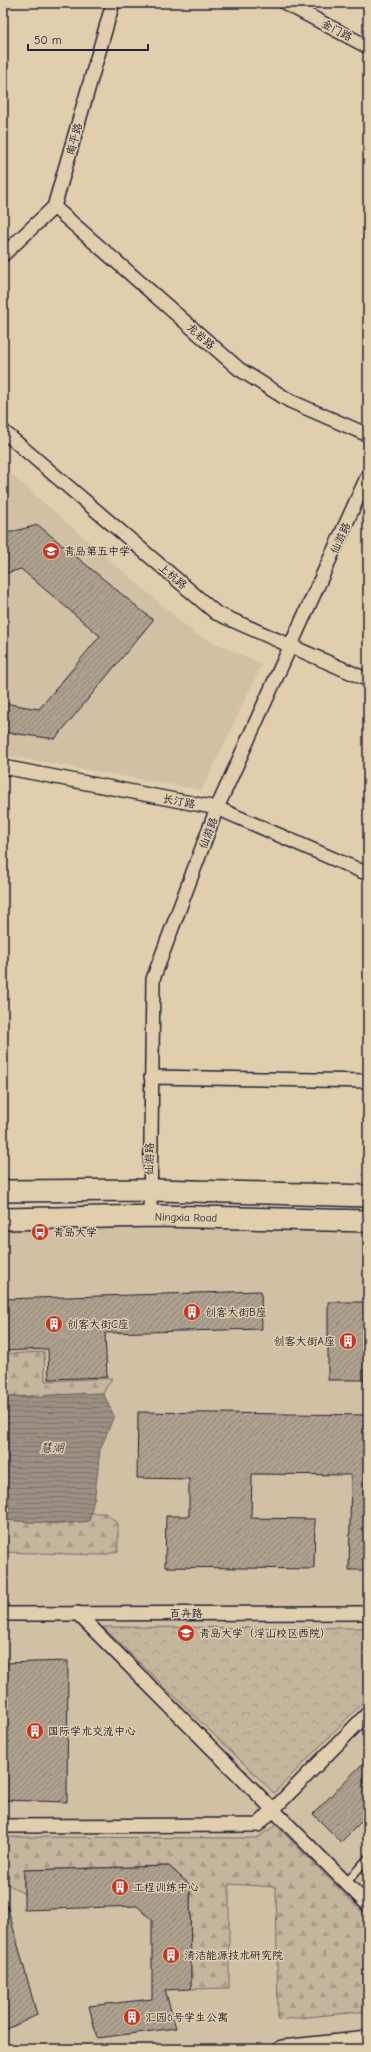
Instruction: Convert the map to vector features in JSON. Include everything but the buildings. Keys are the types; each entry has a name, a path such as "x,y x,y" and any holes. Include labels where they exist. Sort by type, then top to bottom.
{"main road":[{"path":"3,1191 149,1190 368,1196"},
{"name":"Ningxia Road","path":"3,1219 150,1216 368,1221"}],"street":[{"name":"南平路","path":"54,207 113,3"},
{"name":"金门路","path":"285,3 368,47"},
{"path":"3,255 54,207"},
{"name":"龙岩路","path":"54,207 239,369 290,401 368,435"},
{"name":"上杭路","path":"3,432 216,613 290,647 368,680"},
{"name":"仙游路","path":"150,1216 149,1190 153,980 217,808 368,475"},
{"name":"长汀路","path":"3,767 217,808 368,874"},
{"path":"151,1077 368,1081"},
{"name":"百卉路","path":"3,1614 368,1612"},
{"path":"77,1613 368,1905"},
{"path":"3,1826 258,1824 368,1713"},
{"path":"282,2049 368,2040"}],"lane":[{"path":"346,1883 368,1858"}],"shaded area":[{"name":"青岛第五中学","path":"3,467 195,634 262,664 202,790 3,755"},
{"name":"青岛大学（浮山校区西院）","path":"131,1228 368,1233 368,2034 223,2049 3,2049 3,1230"}],"green space":[{"path":"44,1352 45,1381 112,1378 103,1393 9,1397 3,1385 3,1354"},
{"path":"91,1513 105,1513 118,1523 118,1551 104,1555 3,1552 3,1520 62,1524 89,1521"},
{"path":"103,1627 368,1628 368,1697 274,1793"},
{"path":"276,1825 368,1918 368,2011 278,2020 276,1887 229,1884 229,1988 191,1989 190,1885 169,1866 24,1870 24,1894 3,1881 3,1837 257,1838"}],"water":[{"name":"慧湖","path":"3,1385 9,1397 103,1393 114,1416 100,1450 95,1495 89,1521 62,1524 3,1520"}],"place":[{"name":"青岛第五中学","path":"51,551"},
{"name":"青岛大学","path":"40,1232"},
{"name":"创客大街B座","path":"192,1312"},
{"name":"创客大街C座","path":"54,1324"},
{"name":"创客大街A座","path":"348,1341"},
{"name":"青岛大学（浮山校区西院）","path":"186,1633"},
{"name":"国际学术交流中心","path":"35,1731"},
{"name":"工程训练中心","path":"120,1887"},
{"name":"清洁能源技术研究院","path":"171,1955"},
{"name":"汇园6号学生公寓","path":"132,2017"}]}
